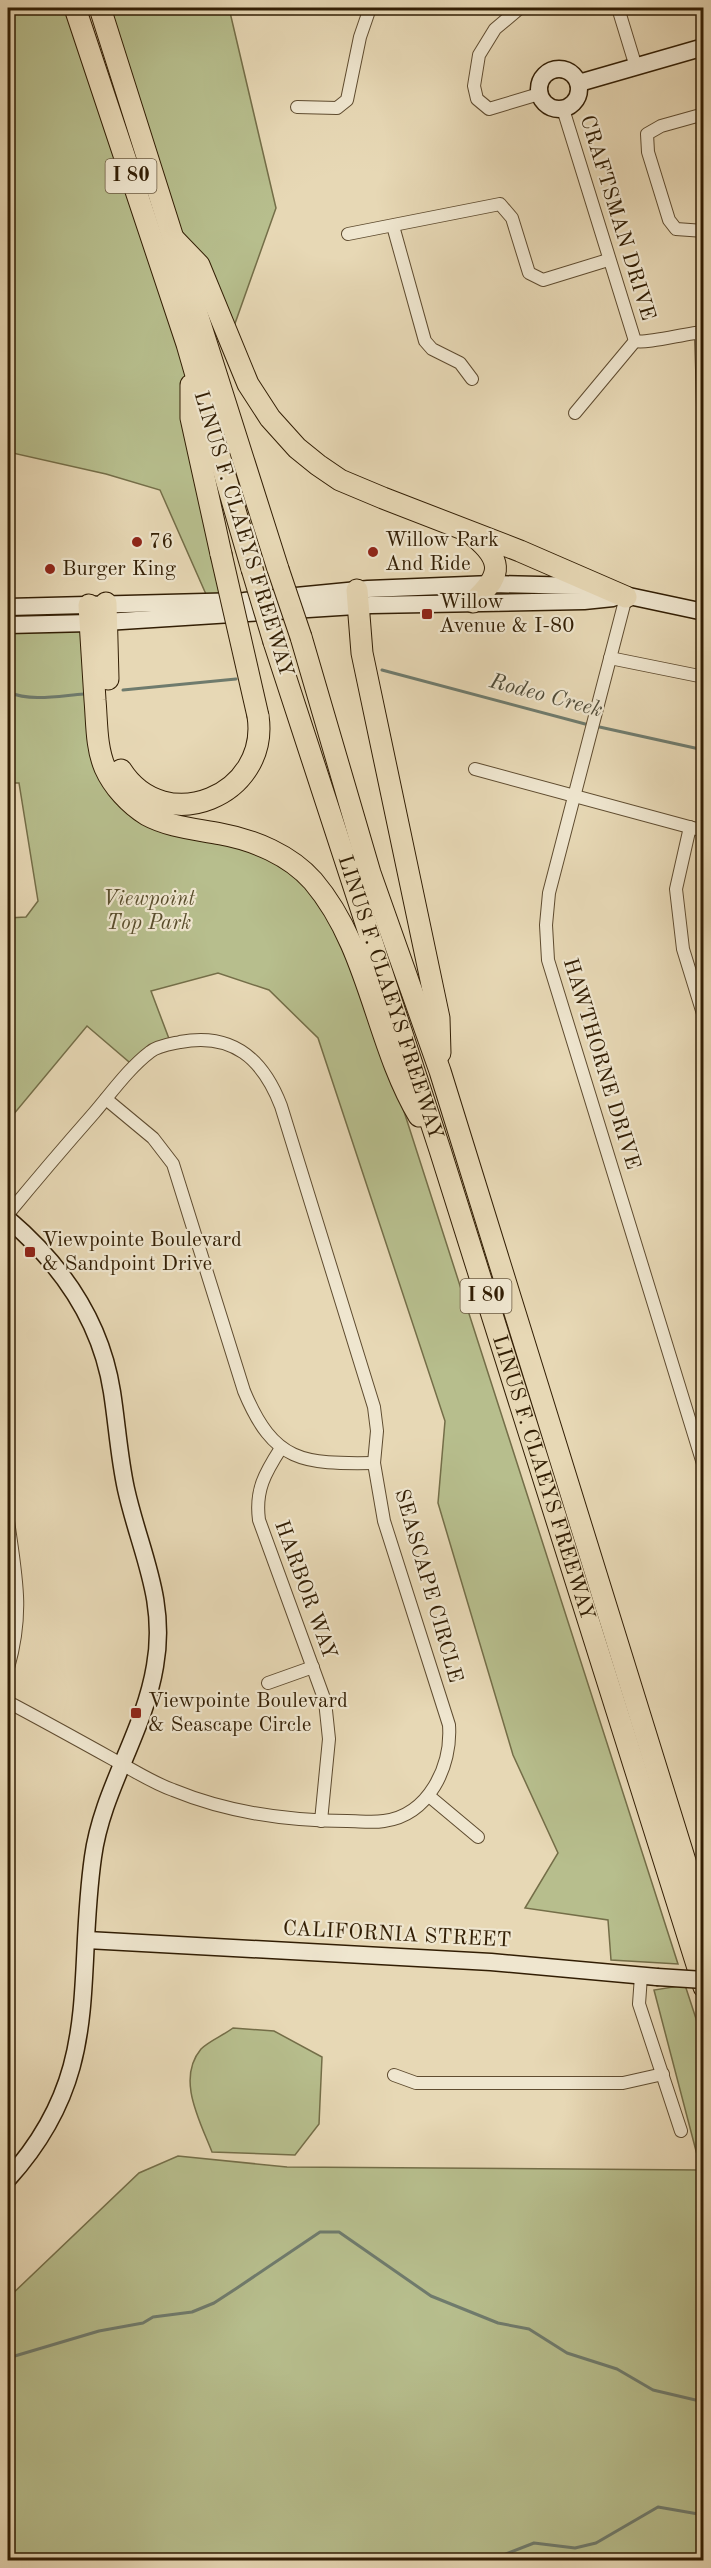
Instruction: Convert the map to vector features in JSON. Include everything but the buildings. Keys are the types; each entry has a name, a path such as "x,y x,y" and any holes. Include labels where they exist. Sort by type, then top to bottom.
{"highway":[{"name":"LINUS F. CLAEYS FREEWAY","path":"75,8 187,344 274,642 440,1150 704,1987"},
{"name":"LINUS F. CLAEYS FREEWAY","path":"100,8 301,637 370,873 440,1071 704,1922"},
{"path":"173,238 199,265 248,384 270,418 297,448 340,480 626,597"},
{"path":"98,613 110,737 115,760 138,790 153,799 173,804 209,800 226,792 237,783 253,760 261,731 191,418 189,396 192,366"},
{"path":"468,531 490,550 496,566 492,584 473,602"},
{"path":"358,598 362,653 439,1018 440,1071"},
{"path":"98,613 99,749 115,785 129,802 147,814 168,824 240,838 264,846 289,861 311,879 334,907 351,940 405,1092 440,1150"}],"street":[{"path":"297,107 337,108 347,100 360,37 370,8"},
{"path":"520,8 495,29 479,55 474,86 477,99 489,109 539,94"},
{"path":"618,8 636,67"},
{"path":"579,83 704,47"},
{"path":"554,69 569,71 579,83 575,101 563,109 547,105 539,94 542,78 554,69"},
{"name":"CRAFTSMAN DRIVE","path":"563,109 634,341 642,343 669,336 702,332"},
{"path":"704,114 661,126 647,134 648,152 669,220 676,229 704,231"},
{"path":"348,234 500,204 512,218 529,273 535,279 543,280 608,260"},
{"path":"393,226 425,341 432,349 460,363 472,379"},
{"path":"702,332 703,407"},
{"path":"575,413 634,341"},
{"path":"8,625 98,613 358,598 492,584 582,586 704,612"},
{"path":"358,598 473,602 584,602 626,597"},
{"name":"HAWTHORNE DRIVE","path":"626,597 549,893 546,925 548,960 704,1467"},
{"path":"8,607 98,613"},
{"path":"610,658 704,677"},
{"path":"475,769 704,831"},
{"path":"690,827 676,889 683,949 704,1017"},
{"name":"SEASCAPE CIRCLE","path":"8,1214 106,1099 152,1050 171,1044 198,1040 228,1044 250,1056 262,1068 271,1081 281,1106 374,1407 377,1431 375,1463 384,1521 449,1725 447,1758 440,1779 429,1796 409,1811 385,1821 274,1818 223,1809 170,1789 8,1702"},
{"path":"106,1099 153,1138 173,1164 244,1391 259,1424 281,1448 320,1464 375,1463"},
{"path":"8,1219 37,1245 64,1276 89,1321 102,1351 112,1390 126,1488 151,1572 157,1629 156,1664 143,1715 104,1808 96,1838 82,2020 68,2081 46,2128 8,2179"},
{"name":"HARBOR WAY","path":"281,1448 263,1476 258,1491 259,1520 313,1667 328,1721 321,1821"},
{"path":"8,1521 9,1547 19,1605 17,1636 8,1668"},
{"path":"268,1683 313,1667"},
{"path":"429,1796 478,1837"},
{"name":"CALIFORNIA STREET","path":"87,1940 491,1962 704,1980"},
{"path":"649,1977 639,2004 681,2131"},
{"path":"394,2075 417,2083 623,2083 663,2074"}],"green space":[{"path":"8,8 75,8 187,344 233,601 209,601 160,490 106,474 8,452"},
{"path":"100,8 229,8 276,208 227,346 171,237"},
{"name":"Viewpoint Top Park","path":"90,623 98,740 129,802 289,861 340,933 391,1071 678,1964 611,1960 608,1920 525,1908 558,1853 513,1755 438,1503 445,1421 318,1038 269,990 218,973 151,991 171,1044 135,1067 87,1026 8,1121 8,966 12,948 8,946 8,918 26,917 38,901 19,783 8,783 8,625"},
{"path":"685,1985 704,2043 703,2560 8,2560 8,2298 139,2173 178,2156 287,2167 701,2170 654,1990"},
{"path":"233,2028 274,2031 322,2057 319,2124 295,2155 212,2152 193,2100 190,2073 201,2049"}],"waterway":[{"name":"Rodeo Creek","path":"382,670 589,725"},
{"name":"Rodeo Creek","path":"123,690 236,679"},
{"name":"Rodeo Creek","path":"8,692 36,698 84,694"},
{"name":"Rodeo Creek","path":"595,726 704,750"},
{"path":"8,2358 99,2331 143,2323 153,2317 192,2312 214,2303 320,2232 339,2232 431,2296 498,2323 529,2329 567,2353 617,2369 653,2390 704,2402"},
{"path":"490,2560 534,2543 575,2548 596,2543 658,2507 704,2515"}],"place":[{"name":"76","path":"137,542"},
{"name":"Willow Park And Ride","path":"373,552"},
{"name":"Burger King","path":"50,569"},
{"name":"Willow Avenue & I-80","path":"427,614"},
{"name":"Viewpointe Boulevard & Sandpoint Drive","path":"30,1252"},
{"name":"Viewpointe Boulevard & Seascape Circle","path":"136,1713"}]}
